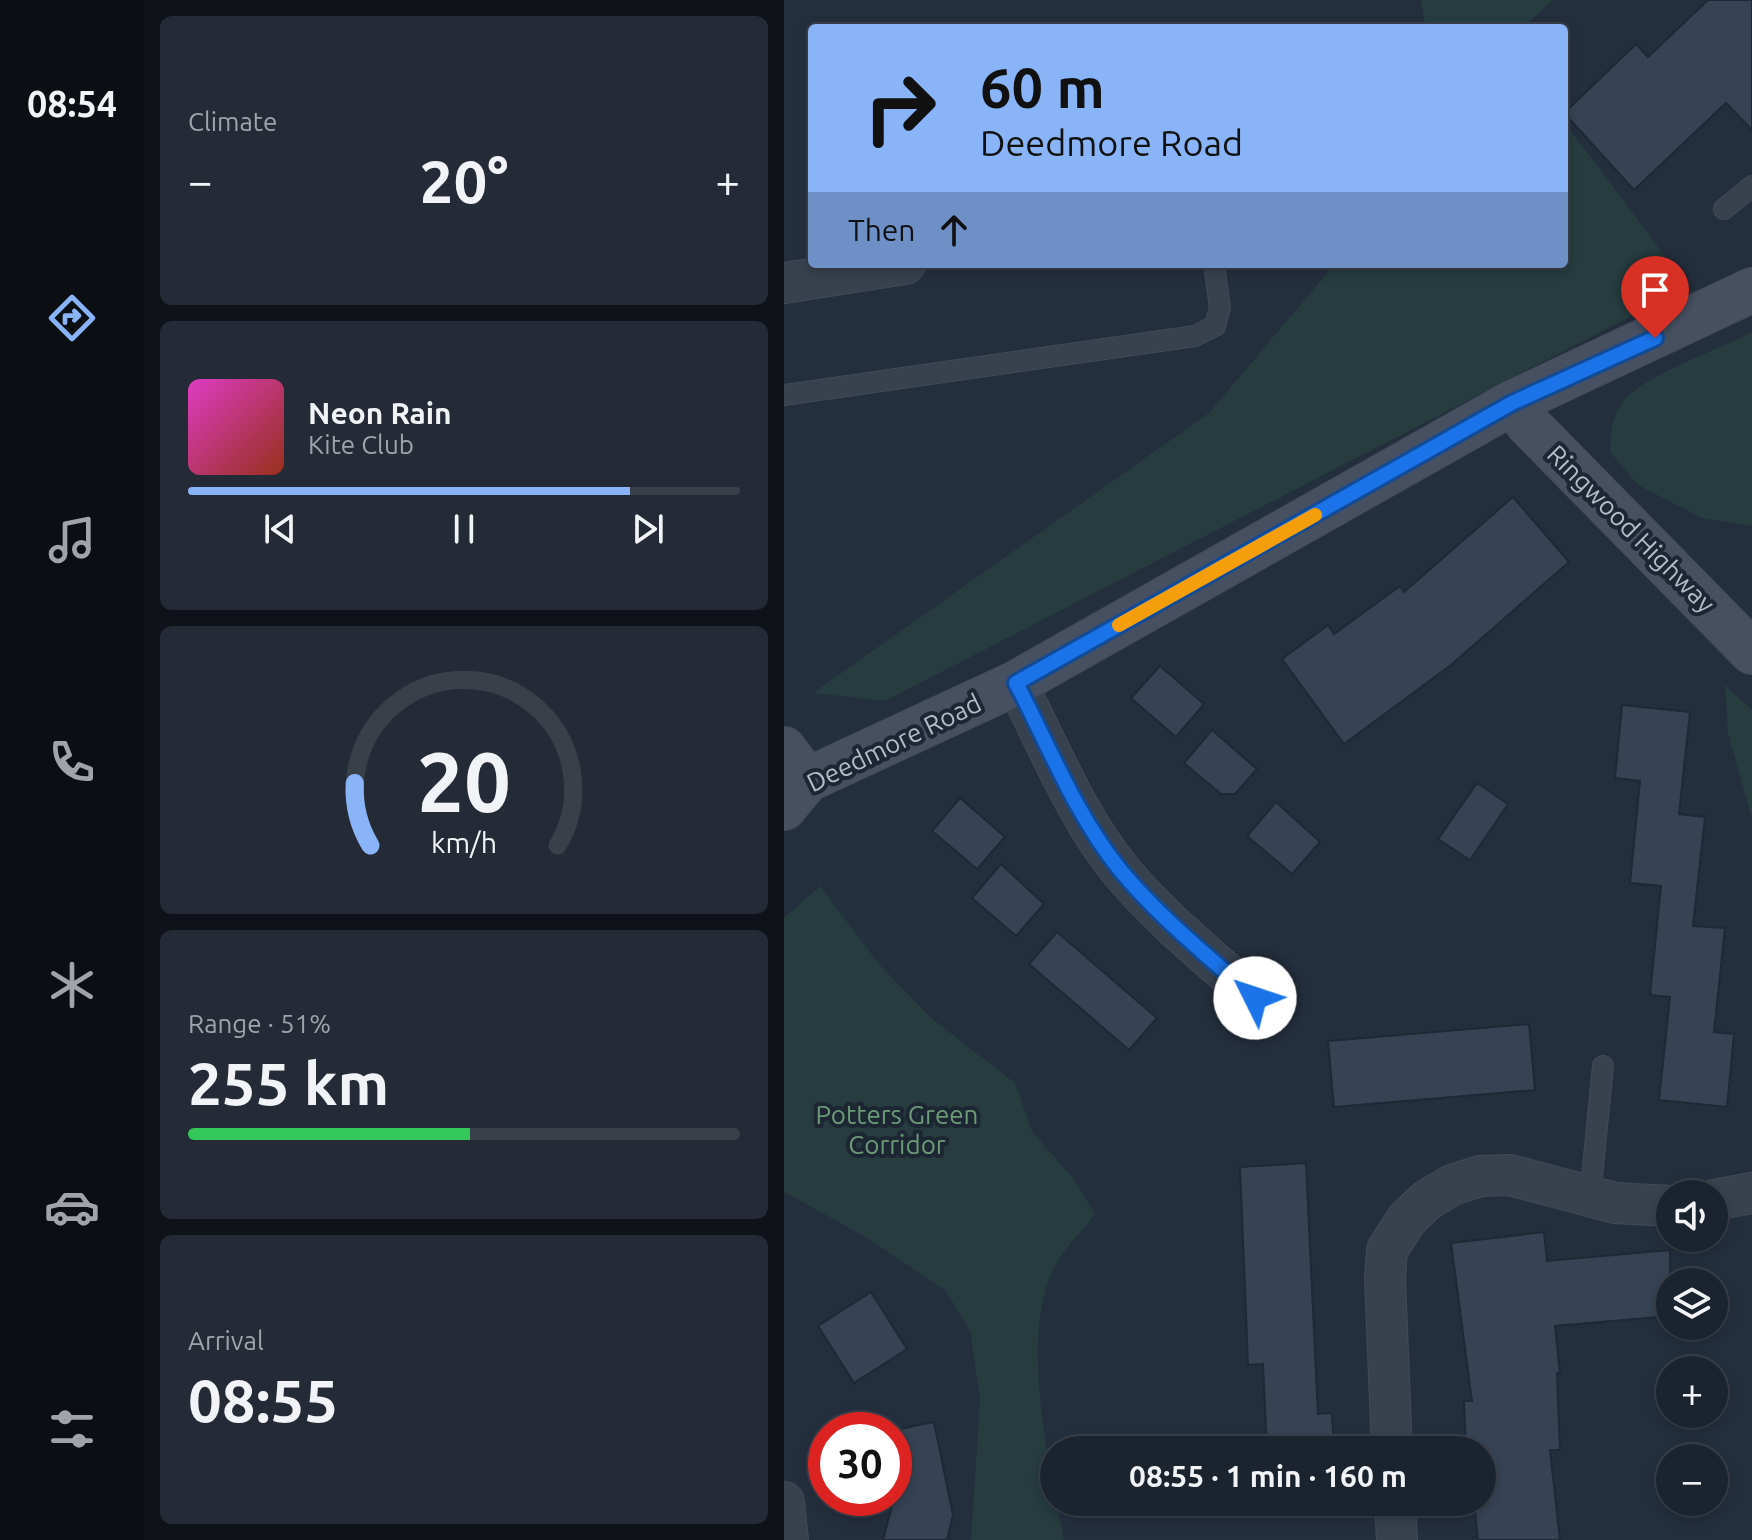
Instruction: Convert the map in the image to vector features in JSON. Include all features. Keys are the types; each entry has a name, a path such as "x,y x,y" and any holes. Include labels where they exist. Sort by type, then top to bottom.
{"street":[{"path":"784,283 880,268"},
{"name":"Deedmore Road","path":"792,779 1016,683 1512,403 1752,290"},
{"name":"Ringwood Highway","path":"1512,403 1539,435 1752,652"},
{"path":"1016,683 1074,798 1120,870 1160,913 1255,998"},
{"path":"1391,1436 1385,1279 1387,1250 1407,1219 1427,1200 1452,1185 1480,1176 1510,1175 1615,1203 1656,1205"},
{"path":"1728,1197 1752,1193"},
{"path":"784,1502 788,1540"},
{"path":"1396,1516 1397,1540"}],"lane":[{"path":"1724,209 1752,186"},
{"path":"784,395 1195,336 1215,326 1220,308 1215,268"},
{"path":"1590,1197 1603,1066"}],"green space":[{"path":"1421,0 1553,0 1527,24 1424,24"},
{"path":"1568,127 1688,287 885,701 813,693 1209,413 1332,268 1568,268"},
{"path":"1752,332 1752,526 1702,518 1638,485 1610,452 1615,415 1630,394 1662,374"},
{"path":"1725,685 1752,710 1752,819 1728,733"},
{"name":"Potters Green Corridor","path":"820,886 879,964 931,1018 1015,1083 1032,1131 1075,1181 1095,1214 1051,1274 1042,1303 1038,1336 1038,1371 1045,1436 1040,1436 1040,1516 1059,1516 1064,1540 971,1540 980,1399 970,1331 946,1291 864,1236 784,1192 784,918"}],"building":[{"path":"1708,0 1752,0 1752,130 1726,103 1634,190 1568,117 1568,109 1636,44 1648,57"},
{"path":"1513,497 1569,562 1451,665 1344,744 1282,659 1328,625 1334,634 1400,586 1404,592"},
{"path":"1160,666 1204,704 1176,737 1131,698"},
{"path":"1622,705 1690,712 1679,814 1705,817 1693,926 1725,928 1714,1032 1734,1034 1727,1107 1659,1100 1670,997 1650,995 1661,886 1630,883 1640,781 1615,778"},
{"path":"1212,730 1257,769 1235,794 1221,794 1184,763"},
{"path":"1477,783 1508,804 1470,860 1438,839"},
{"path":"960,798 1005,837 977,869 932,831"},
{"path":"1276,802 1320,842 1292,874 1247,836"},
{"path":"1001,864 1044,904 1016,936 972,898"},
{"path":"1057,932 1157,1018 1129,1050 1029,964"},
{"path":"1529,1024 1535,1090 1334,1107 1328,1041"},
{"path":"1306,1163 1318,1414 1332,1413 1333,1436 1266,1436 1263,1364 1248,1365 1240,1167"},
{"path":"1544,1232 1547,1261 1670,1252 1670,1268 1656,1268 1656,1317 1555,1326 1560,1373 1557,1373 1560,1450 1550,1450 1560,1540 1478,1540 1475,1516 1496,1516 1496,1436 1465,1436 1464,1401 1472,1401 1451,1243"},
{"path":"871,1292 907,1349 854,1383 818,1326"},
{"path":"934,1422 953,1515 947,1540 883,1540 889,1516 912,1516 912,1426"}],"slow traffic":[{"path":"1119,625 1315,515"}],"route":[{"path":"1255,998 1160,913 1120,870 1074,798 1016,683 1512,403 1655,338"}]}
